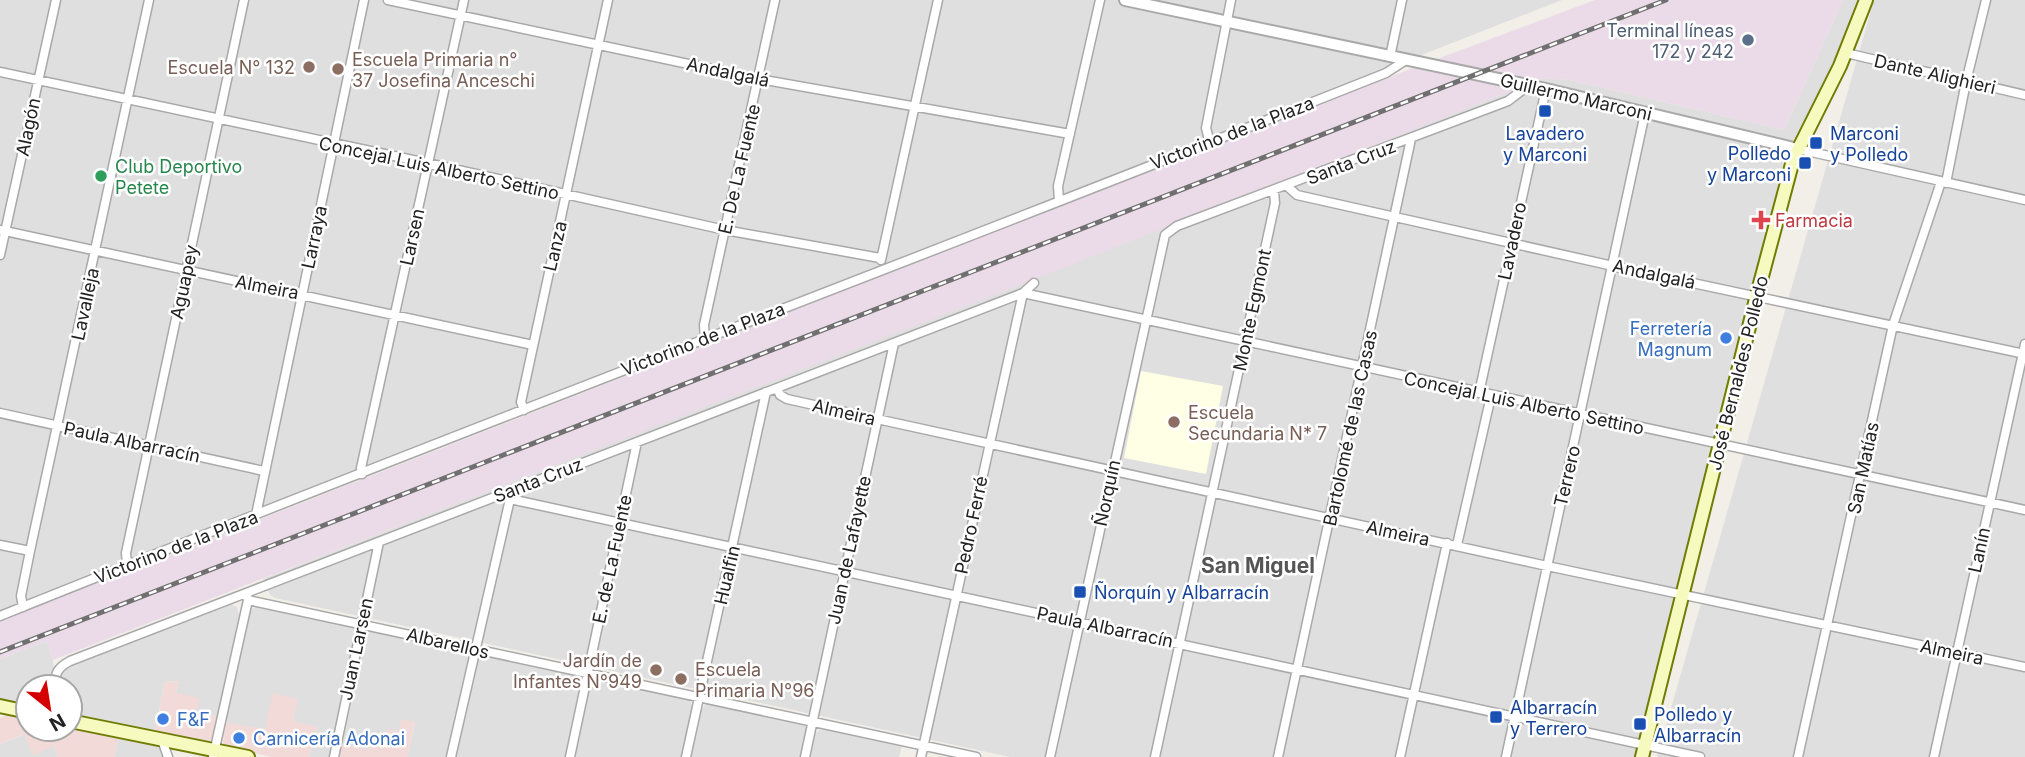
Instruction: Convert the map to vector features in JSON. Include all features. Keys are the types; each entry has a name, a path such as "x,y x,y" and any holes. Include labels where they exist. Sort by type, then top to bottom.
{"main road":[{"name":"José Bernaldes Polledo","path":"1644,752 1757,295 1798,149 1846,53 1866,0"},
{"path":"84,724 214,754 248,757"}],"street":[{"name":"Alagón","path":"0,255 3,231 56,0"},
{"name":"Lavalleja","path":"23,607 21,596 30,551 149,0"},
{"name":"Aguapey","path":"127,565 126,553 244,0"},
{"name":"Larraya","path":"256,515 364,0"},
{"name":"Andalgalá","path":"388,0 759,79 1070,134"},
{"name":"Larsen","path":"362,474 361,468 464,0"},
{"name":"Lanza","path":"524,410 521,402 608,0"},
{"name":"E. De La Fuente","path":"705,337 704,325 775,0"},
{"path":"883,269 880,258 938,0"},
{"path":"1059,201 1058,186 1100,0"},
{"name":"Guillermo Marconi","path":"1125,0 1529,85 2025,200"},
{"path":"1210,143 1206,128 1231,0"},
{"path":"1391,57 1402,0"},
{"name":"San Matías","path":"1798,757 1894,325 1944,183 1986,0"},
{"name":"Dante Alighieri","path":"1846,53 2025,95"},
{"name":"Victorino de la Plaza","path":"0,617 705,337 1210,143 1386,73 1406,60"},
{"name":"Concejal Luis Alberto Settino","path":"0,72 725,230 880,258"},
{"name":"Santa Cruz","path":"1169,231 1508,101 1529,85"},
{"name":"Lavadero","path":"1479,393 1545,89"},
{"name":"Terrero","path":"1506,757 1645,113"},
{"name":"Bartolomé de las Casas","path":"1278,757 1411,139"},
{"name":"Andalgalá","path":"1287,186 1297,195 1613,266 2023,353"},
{"name":"Monte Egmont","path":"1155,757 1275,203 1273,191"},
{"name":"Almeira","path":"3,231 533,345"},
{"name":"Ñorquín","path":"1050,757 1145,319 1163,240 1169,231"},
{"name":"Santa Cruz","path":"56,673 60,666 70,661 509,495 637,442 1023,293 1034,283"},
{"name":"Concejal Luis Alberto Settino","path":"1023,293 2025,510"},
{"name":"Pedro Ferré","path":"921,757 1023,293"},
{"name":"Juan de Lafayette","path":"804,757 894,343"},
{"name":"Lanín","path":"1934,757 2025,344"},
{"name":"Almeira","path":"777,388 780,395 787,399 1547,566 2025,667"},
{"name":"Hualfin","path":"687,757 766,392"},
{"path":"1457,545 1491,396"},
{"name":"Paula Albarracín","path":"0,413 264,471"},
{"name":"E. de La Fuente","path":"570,757 637,442"},
{"path":"451,757 509,495"},
{"name":"Paula Albarracín","path":"509,495 844,571 1414,694 1515,717 1644,752 1700,757"},
{"name":"Juan Larsen","path":"334,757 379,542"},
{"path":"1400,757 1447,543"},
{"path":"0,545 30,551"},
{"path":"214,754 247,596"},
{"name":"Albarellos","path":"247,596 476,649 975,757"},
{"path":"162,740 168,757"}],"shaded area":[{"path":"0,0 1562,0 0,612"},
{"path":"1595,0 1843,0 1784,130 1569,80 1544,78 1007,290 53,660 47,641 0,659 0,621 1413,68"},
{"path":"1843,0 1857,0 1830,71 1785,156 1635,757 1010,757 275,598 270,595 263,579 1544,78 1569,80 1784,130"},
{"path":"1874,0 2025,0 2025,757 1657,757"},
{"name":"Escuela Secundaria N* 7","path":"1141,371 1223,386 1206,474 1124,458"},
{"path":"230,604 237,607 239,615 217,717 196,713 176,693 179,681 165,682 155,731 84,716 84,673 61,673 63,670"},
{"path":"256,606 356,626 357,633 329,757 309,757 317,728 293,721 297,700 265,730 225,722 248,612"},
{"path":"372,630 467,653 469,660 448,757 407,757 415,723 402,720 399,731 370,751 341,744 363,638"},
{"path":"47,641 53,660 53,673 14,673 14,704 0,700 0,659"},
{"path":"486,655 578,676 580,683 565,757 455,757 477,660"},
{"path":"597,679 690,700 692,707 682,757 573,757 588,684"},
{"path":"179,681 176,693 200,698 196,713 217,717 213,738 209,743 155,731 165,682"},
{"path":"273,693 298,699 293,721 317,727 309,757 271,757 224,745 222,739 225,722 265,729"},
{"path":"706,704 804,722 807,728 800,757 691,757 700,712"},
{"path":"14,715 14,738 0,744 0,718"},
{"path":"401,719 415,722 407,757 339,757 341,744 369,750 372,739 384,743 387,729 399,731"},
{"path":"823,728 902,745 899,757 808,757 813,734"},
{"path":"84,730 118,737 114,757 58,757 54,746 33,755 28,743 84,743"},
{"path":"118,737 159,747 165,757 114,757"},
{"path":"14,738 14,743 47,743 54,746 58,757 0,757 0,744"}],"railway":[{"path":"0,652 1666,0"}],"place":[{"name":"Terminal líneas 172 y 242","path":"1748,40"},
{"name":"Escuela N° 132","path":"309,67"},
{"name":"Escuela Primaria n° 37 Josefina Anceschi","path":"338,69"},
{"name":"Lavadero y Marconi","path":"1545,111"},
{"name":"Marconi y Polledo","path":"1816,143"},
{"name":"Polledo y Marconi","path":"1805,163"},
{"name":"Club Deportivo Petete","path":"101,176"},
{"name":"Farmacia","path":"1761,220"},
{"name":"Ferretería Magnum","path":"1726,338"},
{"name":"Escuela Secundaria N* 7","path":"1174,422"},
{"name":"Ñorquín y Albarracín","path":"1080,592"},
{"name":"Jardín de Infantes N°949","path":"656,670"},
{"name":"Escuela Primaria N°96","path":"681,679"},
{"name":"Albarracín y Terrero","path":"1496,717"},
{"name":"F&F","path":"163,719"},
{"name":"Polledo y Albarracín","path":"1640,724"},
{"name":"Carnicería Adonai","path":"239,738"}],"district":[{"name":"San Miguel","path":"1258,565"}]}
